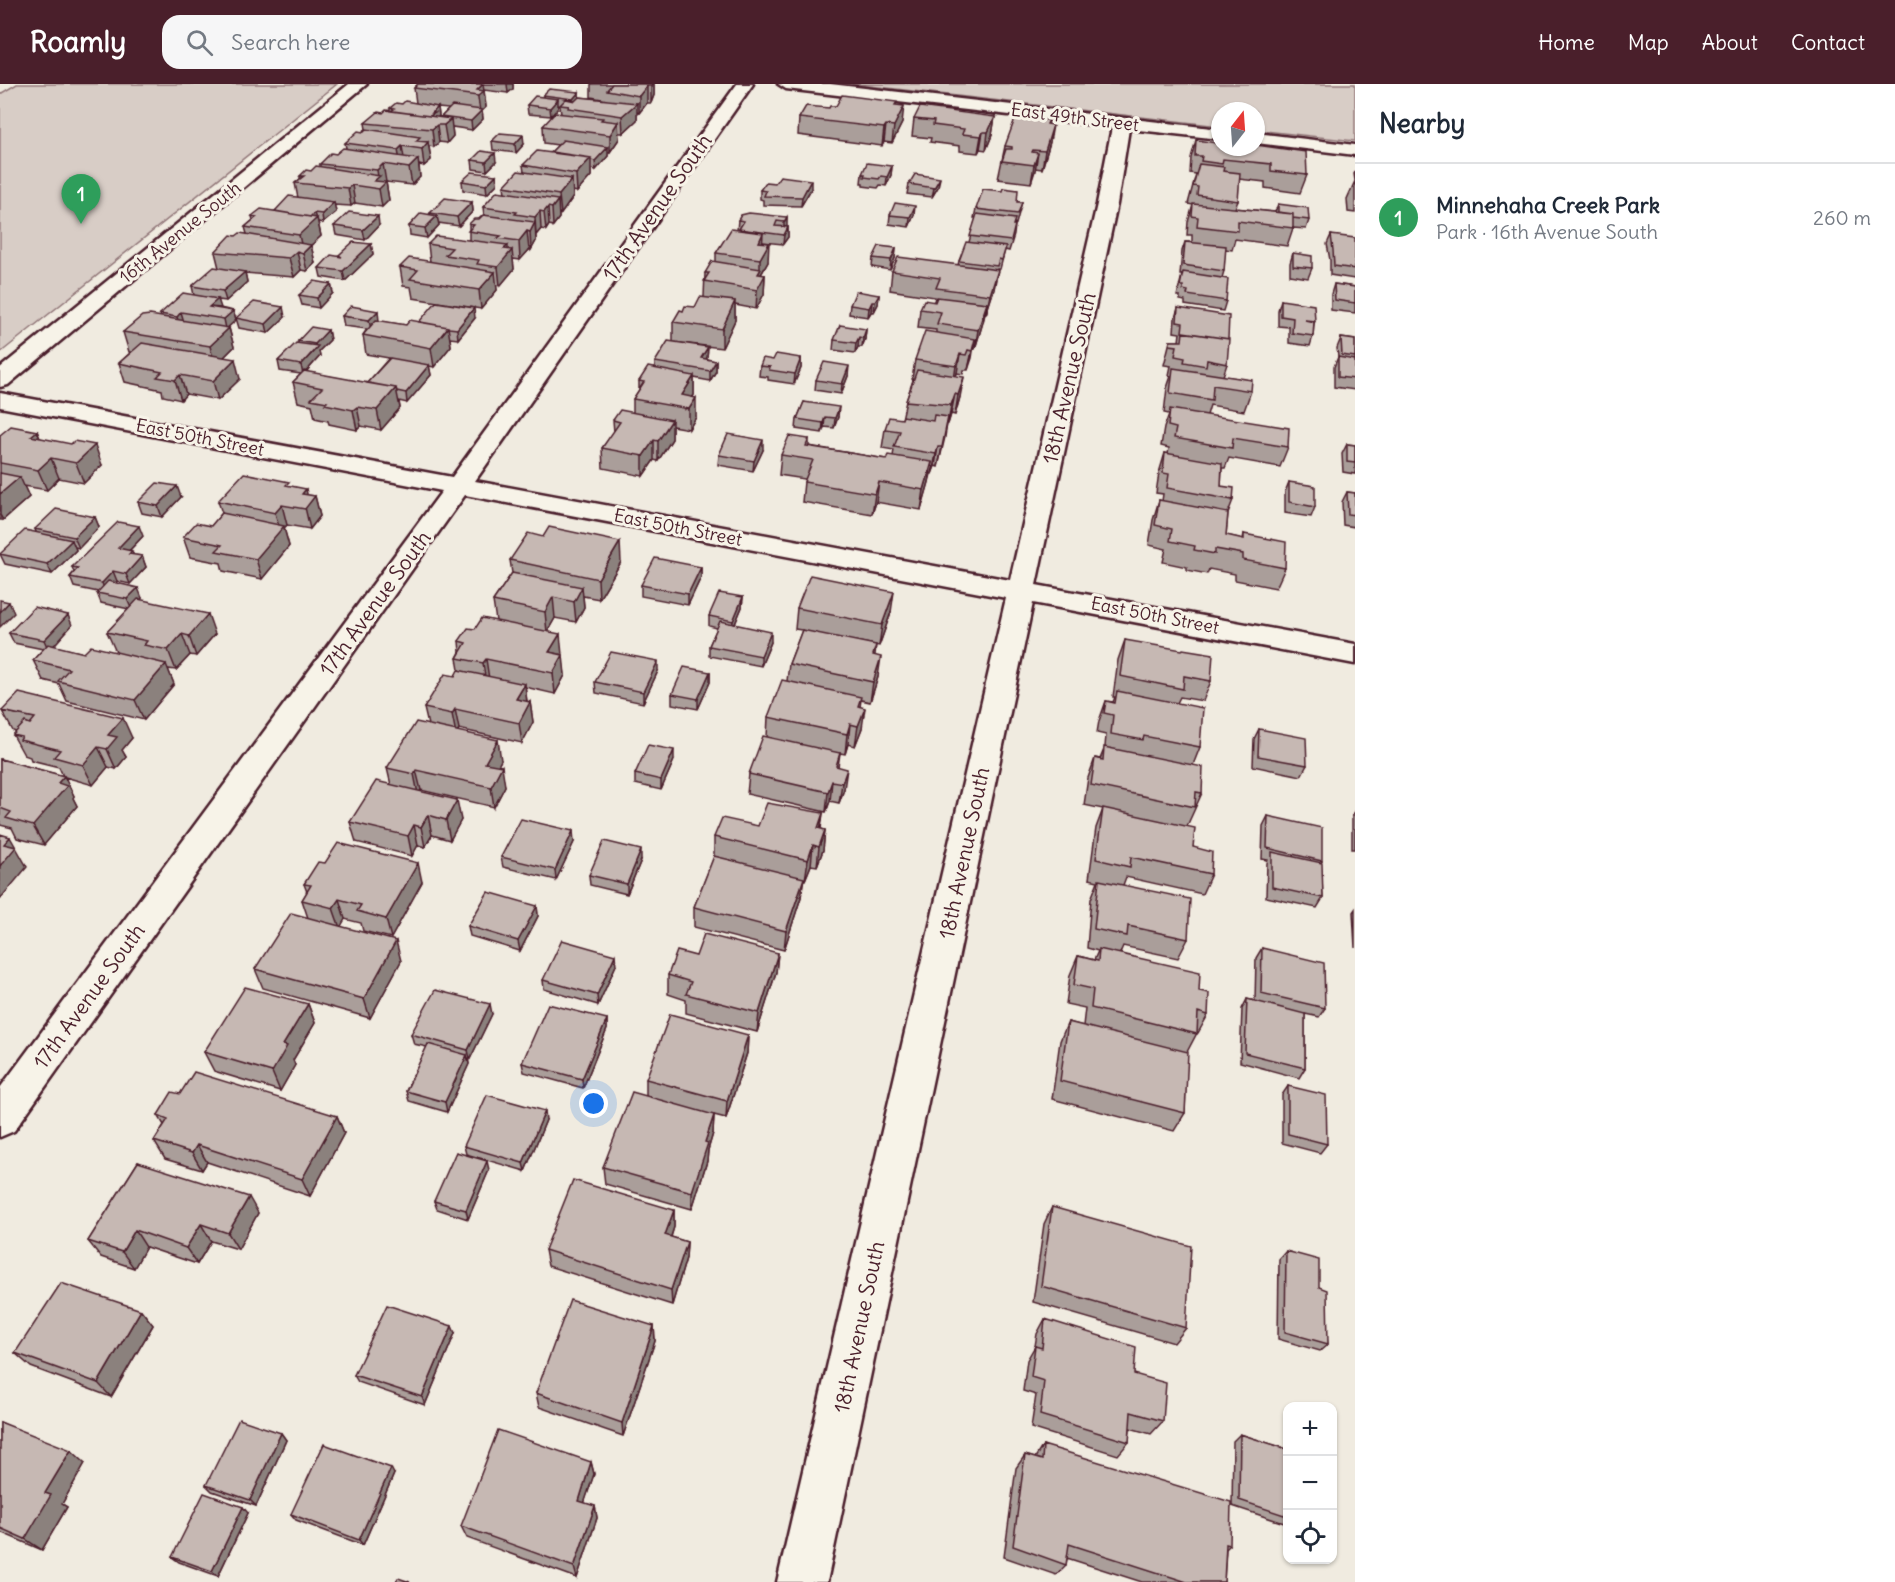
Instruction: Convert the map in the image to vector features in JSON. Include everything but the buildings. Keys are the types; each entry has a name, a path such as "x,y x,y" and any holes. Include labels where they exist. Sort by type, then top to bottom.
{"street":[{"name":"16th Avenue South","path":"0,380 359,84"},
{"name":"17th Avenue South","path":"0,1119 459,486 745,84"},
{"name":"East 49th Street","path":"786,84 1211,133"},
{"name":"18th Avenue South","path":"802,1582 1107,204 1121,123"},
{"path":"1265,139 1355,150"},
{"name":"East 50th Street","path":"0,400 1355,654"}],"shaded area":[{"path":"17,84 337,84 0,353 0,94"},
{"path":"852,84 1355,84 1355,141 1265,131 1265,102 1211,102 1211,125"}],"place":[{"name":"Minnehaha Creek Park","path":"81,224"}]}
